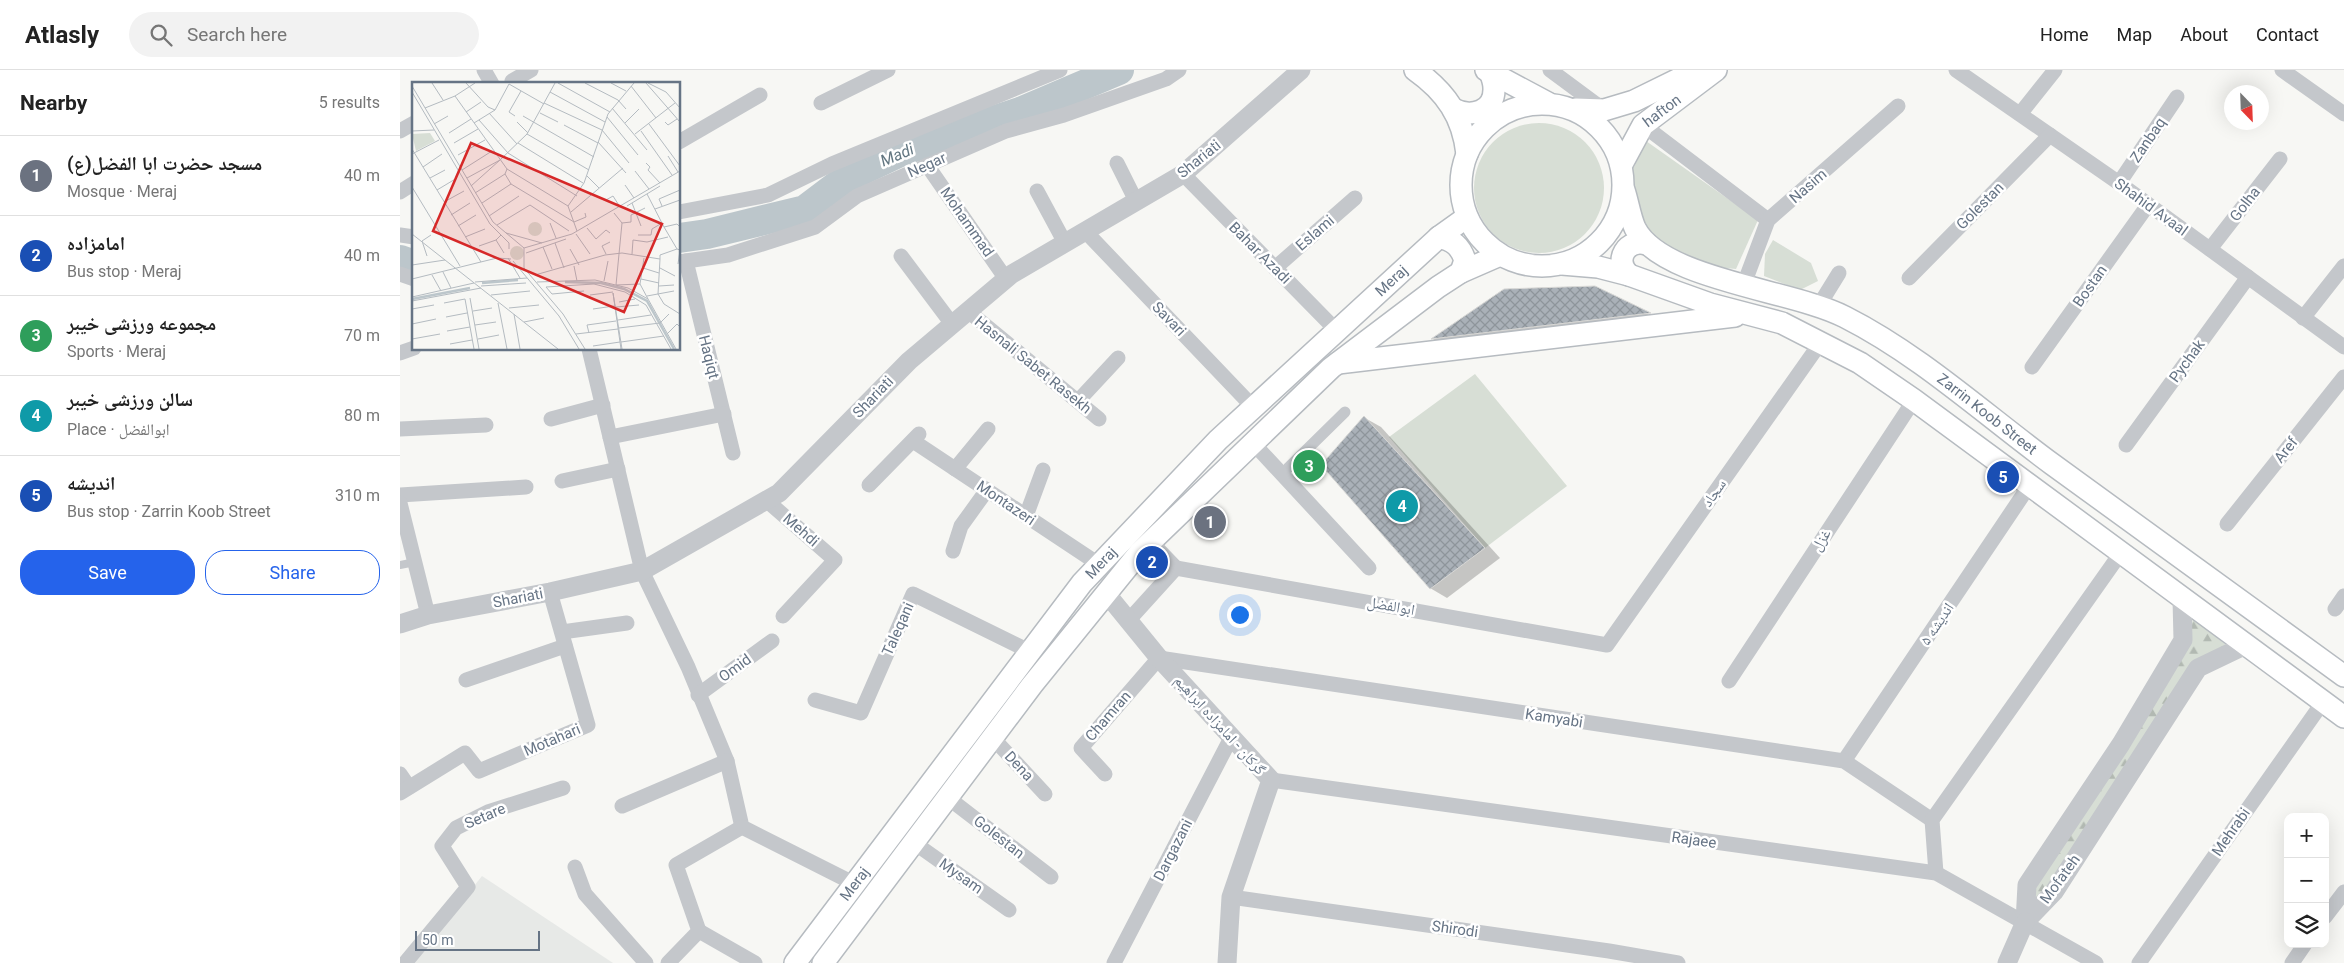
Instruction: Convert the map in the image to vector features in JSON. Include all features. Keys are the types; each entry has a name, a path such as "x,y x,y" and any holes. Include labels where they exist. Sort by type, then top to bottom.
{"main road":[{"path":"1415,70 1430,80 1450,102 1465,132 1467,154"},
{"name":"hafton","path":"1573,109 1604,110 1634,101 1697,70"},
{"name":"hafton","path":"1622,164 1643,125 1716,70"},
{"path":"1453,109 1463,114 1471,115 1486,106 1493,97 1494,87 1488,71"},
{"path":"1488,71 1548,103 1573,109 1595,122 1612,141 1622,164 1624,190 1618,215 1605,237 1586,254 1562,264"},
{"path":"1548,103 1523,106 1499,116 1480,132 1467,154 1461,175 1461,196 1467,217 1475,232 1500,255 1520,263 1541,266 1562,264 1598,267 1628,275 1710,304 1782,323 1860,363 1914,400 2120,554 2344,717"},
{"name":"Zarrin Koob Street","path":"1624,190 1636,228 1647,244 1682,266 1843,315 1884,339 2051,464 2344,676"},
{"name":"Meraj","path":"795,963 1082,583 1218,440 1439,236 1467,217"},
{"path":"1439,236 1450,240 1460,247 1465,260 1461,272"},
{"path":"1628,275 1624,271 1621,260 1625,249 1635,242 1647,244"},
{"name":"Meraj","path":"828,962 913,842 992,737 1150,541 1338,363 1438,287 1461,272 1500,255"},
{"path":"1338,363 1751,314"},
{"path":"896,830 913,842"}],"street":[{"path":"510,78 531,70"},
{"path":"821,103 888,70"},
{"path":"680,212 768,195 832,164 1060,70"},
{"name":"Negar","path":"682,262 728,255 815,227 856,196 1006,131 1073,112 1166,79 1179,70"},
{"name":"Shariati","path":"400,624 428,615 550,592 642,571 779,493 908,361 1006,279 1183,174 1301,70"},
{"path":"1550,70 1604,110"},
{"name":"Shahid Avaal","path":"1956,70 2119,183 2344,347"},
{"path":"2020,114 2055,70"},
{"path":"2282,70 2344,114"},
{"path":"680,141 760,95"},
{"name":"Zanbaq","path":"2119,183 2177,97"},
{"name":"Nasim","path":"1744,284 1768,220 1898,106"},
{"path":"400,131 412,124"},
{"path":"1643,125 1768,220"},
{"name":"Golestan","path":"1909,278 2050,135"},
{"name":"Golha","path":"2210,249 2280,158"},
{"path":"1117,163 1136,201"},
{"name":"Mohammad","path":"928,165 1006,279"},
{"name":"Bahar Azadi","path":"1183,174 1337,331"},
{"path":"400,192 412,184"},
{"path":"1038,190 1065,243"},
{"name":"Eslami","path":"1275,268 1355,198"},
{"name":"Bostan","path":"2032,367 2148,205"},
{"name":"Savari","path":"1084,231 1253,408"},
{"path":"901,256 952,324"},
{"name":"Haqiqt","path":"682,262 733,452"},
{"path":"2303,318 2344,266"},
{"path":"1818,307 1839,273"},
{"path":"400,274 412,278"},
{"name":"Pychak","path":"2126,446 2248,277"},
{"name":"Hasnali Sabet Rasekh","path":"968,311 1099,419"},
{"name":"سجاد","path":"1607,645 1821,342"},
{"path":"400,353 412,349"},
{"path":"589,350 642,571 727,762 742,827"},
{"path":"1078,401 1118,358"},
{"name":"Aref","path":"2227,524 2344,377"},
{"name":"غزل","path":"1729,681 1914,400"},
{"path":"551,419 603,405"},
{"path":"1288,468 1345,412"},
{"path":"610,437 724,414"},
{"path":"400,429 486,425"},
{"path":"954,468 988,430"},
{"name":"Montazeri","path":"869,485 916,437 954,468 1100,565"},
{"path":"1253,443 1369,568"},
{"path":"562,481 618,469"},
{"path":"1026,516 1043,470"},
{"name":"اندیشه ۵","path":"1844,761 2029,486"},
{"path":"400,495 526,487"},
{"path":"953,551 961,526 987,490"},
{"name":"Mehdi","path":"766,500 835,560 784,616"},
{"path":"401,509 407,563 428,615"},
{"path":"1128,621 1176,568 1150,541"},
{"path":"1936,873 1932,820 2120,554"},
{"name":"ابوالفضل","path":"1176,568 1607,645"},
{"name":"Motahari","path":"405,790 464,753 479,771 588,725 550,592"},
{"name":"Taleqani","path":"816,700 861,713 913,594 1030,652"},
{"name":"گرکان - امامزاده ابراهیم","path":"1106,594 1159,658 1271,780 1231,897 1227,963"},
{"name":"Mofateh","path":"2025,922 2027,885 2121,744 2183,640 2182,599"},
{"path":"466,680 564,639 627,623"},
{"name":"Omid","path":"698,694 772,641"},
{"name":"Mofateh","path":"2025,922 2054,892 2198,668 2246,646"},
{"name":"Kamyabi","path":"1159,658 1844,761 1932,820"},
{"name":"Chamran","path":"1105,774 1081,748 1159,658"},
{"name":"Mehrabi","path":"2139,963 2323,702"},
{"name":"Dargazani","path":"1114,963 1232,736"},
{"name":"Dena","path":"992,737 1045,794"},
{"path":"622,806 727,762"},
{"path":"400,774 405,790"},
{"name":"Rajaee","path":"1271,780 1936,873 2096,963"},
{"name":"Setare","path":"405,963 468,887 442,846 456,828 488,812 562,788"},
{"name":"Golestan","path":"947,797 1051,877"},
{"path":"742,827 855,884"},
{"path":"742,827 676,865 699,931 755,963"},
{"name":"Mysam","path":"913,842 1009,910"},
{"path":"576,867 585,894 646,963"},
{"path":"2329,912 2344,892"},
{"name":"Shirodi","path":"1231,897 1609,951 1678,963"},
{"path":"2007,963 2025,922"},
{"path":"668,963 699,931"},
{"path":"2292,963 2302,948"}],"shaded area":[{"path":"482,876 613,963 412,963"}],"green space":[{"path":"1539,123 1552,124 1564,128 1585,142 1599,163 1603,175 1603,201 1599,213 1585,234 1564,248 1552,252 1539,253 1526,252 1514,248 1493,234 1479,213 1475,201 1474,188 1475,175 1479,163 1493,142 1514,128 1526,124"},
{"path":"1646,141 1758,220 1736,269 1684,264 1648,241 1629,178"},
{"path":"1773,240 1811,263 1818,281 1800,290 1764,276 1765,254"},
{"path":"1475,374 1567,486 1485,548 1389,437"},
{"path":"2193,616 2227,646 2196,662 2033,908 2032,887 2189,646"}],"building":[{"path":"1595,286 1651,313 1431,339 1504,289"},
{"path":"1364,416 1485,548 1430,589 1321,465"}],"waterway":[{"name":"Madi","path":"680,238 707,234 805,210 850,176 902,151 1020,112 1119,70"},
{"name":"Madi","path":"400,260 412,264"}],"place":[{"name":"مجموعه ورزشی خیبر","path":"1309,466"},
{"name":"اندیشه","path":"2003,477"},
{"name":"سالن ورزشی خیبر","path":"1402,506"},
{"name":"مسجد حضرت ابا الفضل(ع)","path":"1210,522"},
{"name":"امامزاده","path":"1152,562"}]}
